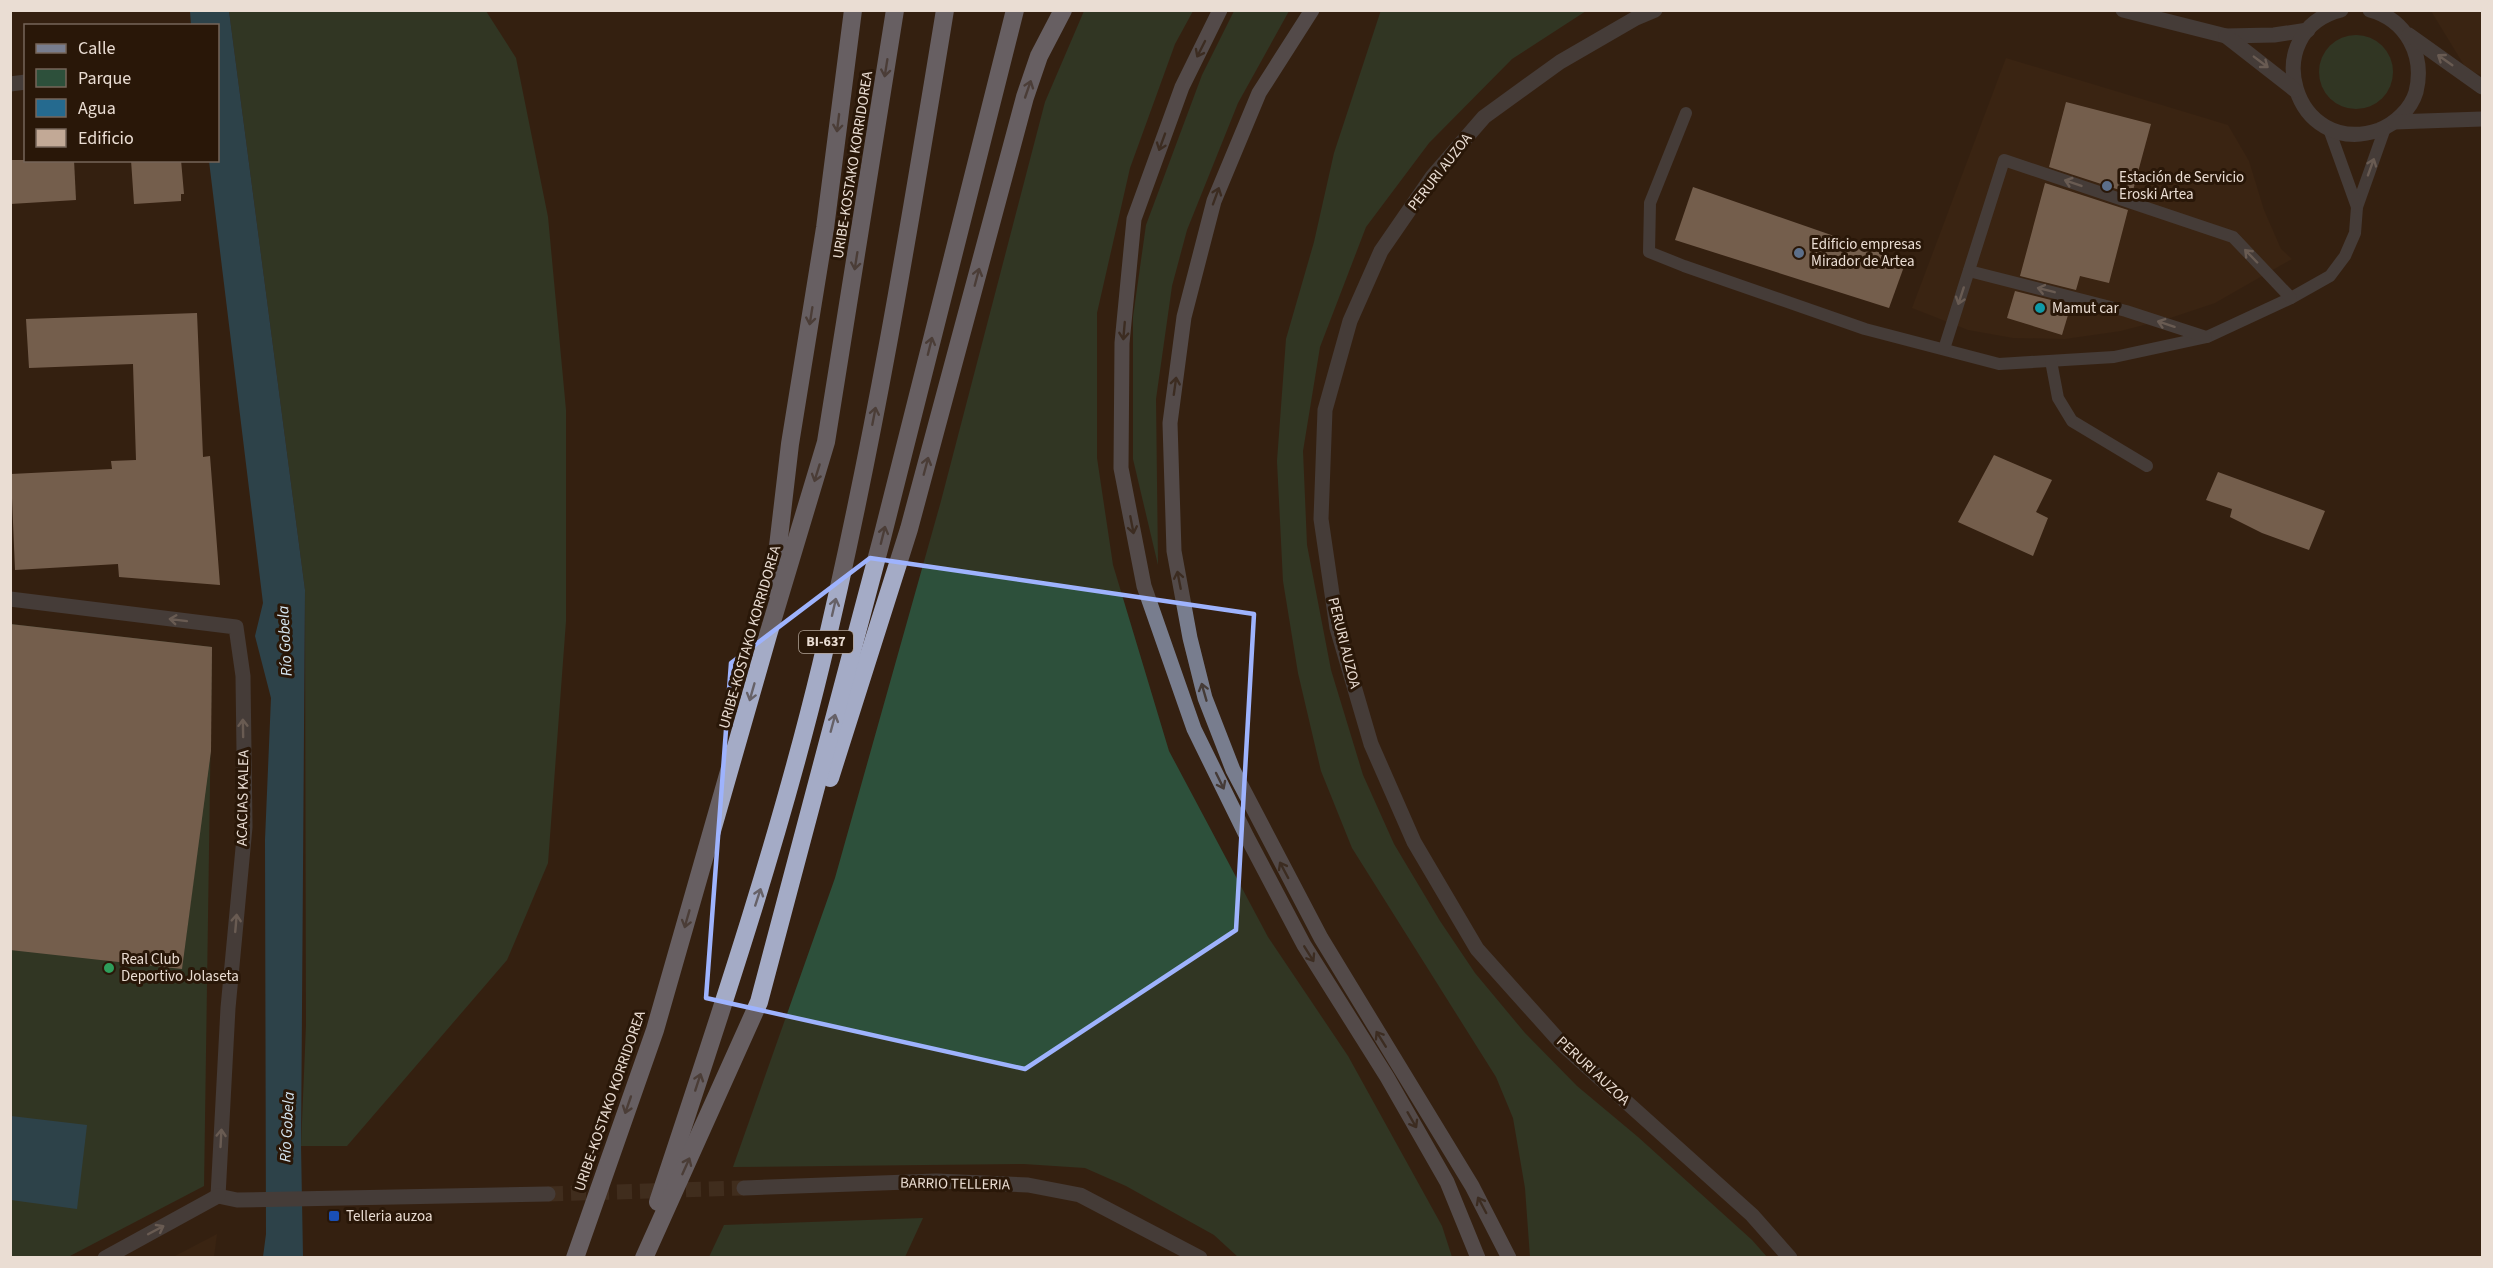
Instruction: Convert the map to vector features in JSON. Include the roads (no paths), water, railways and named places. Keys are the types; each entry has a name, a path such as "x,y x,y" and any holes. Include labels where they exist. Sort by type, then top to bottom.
{"highway":[{"path":"847,44 848,10"},
{"path":"768,635 790,444 825,228 853,10"},
{"name":"URIBE-KOSTAKO KORRIDOREA","path":"575,1257 655,1030 826,442 896,10"},
{"name":"BI-637","path":"642,1257 774,844 820,666 854,520 945,10"},
{"path":"759,1002 885,526 1015,10"},
{"path":"642,1257 759,1002 909,529 1025,97 1039,56 1063,10"}],"street":[{"path":"1220,10 1182,87 1134,219 1122,343 1121,468 1144,586 1194,729 1247,837 1304,945 1387,1077 1447,1182 1478,1257"},
{"path":"1312,10 1259,93 1214,201 1184,317 1170,423 1174,551 1190,638 1205,698 1233,770 1321,938 1472,1186 1509,1257"},
{"name":"PERURI AUZOA","path":"1655,10 1636,18 1560,62 1484,117 1432,177 1382,251 1350,321 1325,410 1320,519 1337,628 1371,744 1414,842 1477,950 1563,1045 1752,1215 1790,1257"},
{"path":"2123,10 2226,36 2274,35 2341,10"},
{"path":"2370,10 2389,15 2406,33 2482,87"},
{"path":"2316,20 2299,43 2294,58 2293,74 2295,90 2308,113 2329,129 2348,135 2367,134 2389,125 2482,119"},
{"path":"2389,125 2410,104 2419,81 2419,64 2415,48 2406,33"},
{"path":"2226,36 2295,90"},
{"path":"2458,120 2482,125"},
{"name":"ACACIAS KALEA","path":"10,599 236,627 243,676 245,827 228,1008 218,1197"},
{"name":"BARRIO TELLERIA","path":"744,1188 936,1181 1028,1185 1080,1195 1200,1257"},
{"path":"105,1257 218,1197 237,1200 548,1194"},
{"path":"1156,1233 1181,1257"}],"lane":[{"path":"1686,113 1650,203 1649,252 1865,329 1999,364 2114,357 2207,337 2292,298 2330,276 2345,256 2355,233 2356,207 2389,125"},
{"path":"2329,129 2356,207"},
{"path":"1944,348 2004,160 2233,237 2292,298"},
{"path":"1969,271 2126,311 2207,337"},
{"path":"2051,361 2058,398 2072,421 2147,466"}],"water":[{"name":"Río Gobela","path":"190,11 229,11 305,590 301,1146 303,1257 263,1257 266,1234 265,840 271,698 255,636 263,603 209,162 219,162 219,24 191,24"},
{"path":"11,1116 87,1125 77,1209 11,1200"}],"tunnel":[{"path":"548,1194 744,1188"}],"place":[{"name":"Estación de Servicio Eroski Artea","path":"2107,186"},
{"name":"Edificio empresas Mirador de Artea","path":"1799,253"},
{"name":"Mamut car","path":"2040,308"},
{"name":"Real Club Deportivo Jolaseta","path":"109,968"},
{"name":"Telleria auzoa","path":"334,1216"}]}
